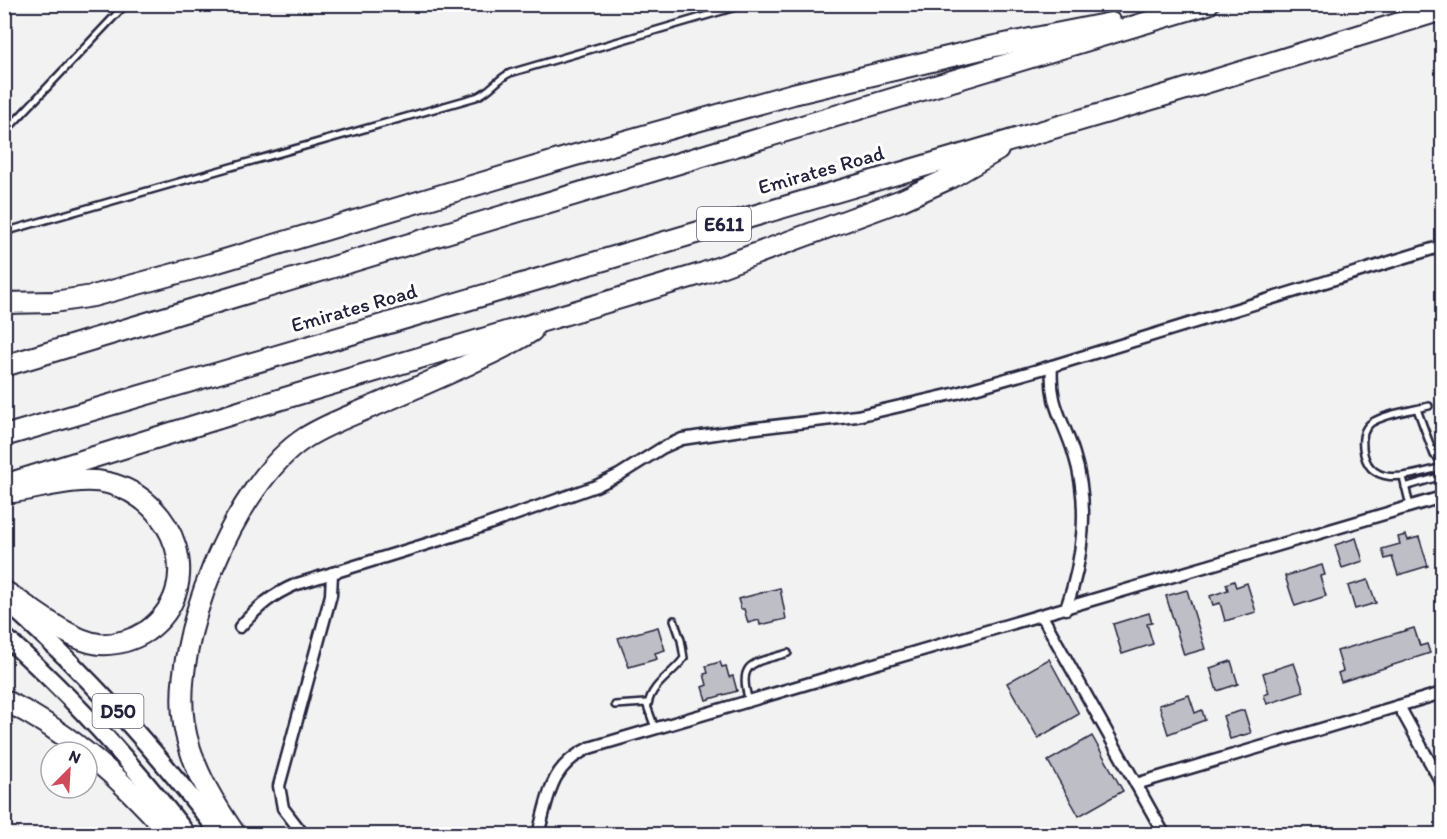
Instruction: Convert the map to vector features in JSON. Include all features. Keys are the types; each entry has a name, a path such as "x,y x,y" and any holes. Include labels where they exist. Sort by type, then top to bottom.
{"highway":[{"path":"4,303 54,302 93,296 211,264 572,156 793,94 1040,36 1199,7"},
{"name":"Emirates Road","path":"4,366 1199,7"},
{"name":"Emirates Road","path":"4,436 1176,92 1443,10"},
{"path":"4,485 255,406 704,273 902,200 965,170 1016,138"},
{"path":"235,834 198,773 187,741 182,692 186,653 197,614 219,554 249,495 274,463 316,431 502,348 552,318"},
{"path":"4,494 73,483 107,483 124,488 140,497 164,521 173,536 179,564 176,592 162,617 141,635 114,644 101,644 74,637 4,591"},
{"path":"4,700 43,721 81,747 129,789 170,834"}],"main road":[{"name":"D50","path":"4,599 105,697 150,746 220,834"},
{"name":"D50","path":"4,636 58,687 113,745 187,834"}],"street":[{"path":"240,627 271,596 297,584 469,531 596,486 619,476 662,448 682,439 857,416 957,393 1443,246"},
{"path":"1052,366 1050,384 1053,401 1074,454 1083,511 1079,562 1066,609"},
{"path":"538,834 554,781 562,766 574,755 589,748 1443,497"},
{"path":"303,834 283,808 279,786 331,595 332,573"},
{"path":"1042,616 1164,834"},
{"path":"1136,784 1443,693"},
{"path":"1399,706 1443,784"}],"lane":[{"path":"4,133 126,4"},
{"path":"4,232 476,97 488,91 501,78 510,73 746,4"},
{"path":"1429,406 1373,422 1363,437 1364,453 1368,463 1384,476 1403,477 1443,467"},
{"path":"1417,409 1434,455 1443,460"},
{"path":"1405,486 1443,476"},
{"path":"1403,477 1410,506"},
{"path":"656,729 648,705 653,690 678,667 684,658 674,620"},
{"path":"750,702 744,682 747,669 753,663 788,653"},
{"path":"615,705 643,702 648,705"}],"building":[{"path":"1406,535 1408,540 1419,537 1428,566 1398,575 1392,557 1385,559 1382,549 1400,544 1398,537"},
{"path":"1356,538 1363,561 1342,568 1335,545"},
{"path":"1322,565 1325,575 1320,576 1326,596 1295,606 1285,576"},
{"path":"1368,580 1376,603 1355,609 1348,586"},
{"path":"1234,581 1236,587 1247,583 1256,612 1225,621 1220,603 1213,605 1210,596 1228,590 1226,584"},
{"path":"780,588 786,619 760,625 759,620 748,623 738,599"},
{"path":"1187,590 1205,649 1184,655 1166,596"},
{"path":"1149,613 1152,623 1147,624 1153,644 1122,654 1113,624"},
{"path":"658,627 665,650 655,653 657,659 629,667 618,638"},
{"path":"1414,628 1420,646 1427,644 1430,653 1341,682 1338,673 1343,671 1337,651"},
{"path":"1049,659 1079,714 1038,738 1007,683"},
{"path":"1231,661 1238,684 1217,691 1210,668"},
{"path":"720,662 722,667 726,666 729,677 733,676 737,691 706,700 702,687 707,685 704,674 708,673 706,666"},
{"path":"1294,663 1304,692 1267,704 1264,695 1269,693 1263,673"},
{"path":"1189,695 1195,713 1202,710 1205,720 1168,734 1159,705"},
{"path":"1244,710 1251,733 1230,739 1223,716"},
{"path":"1092,736 1123,791 1079,816 1048,761"}]}
